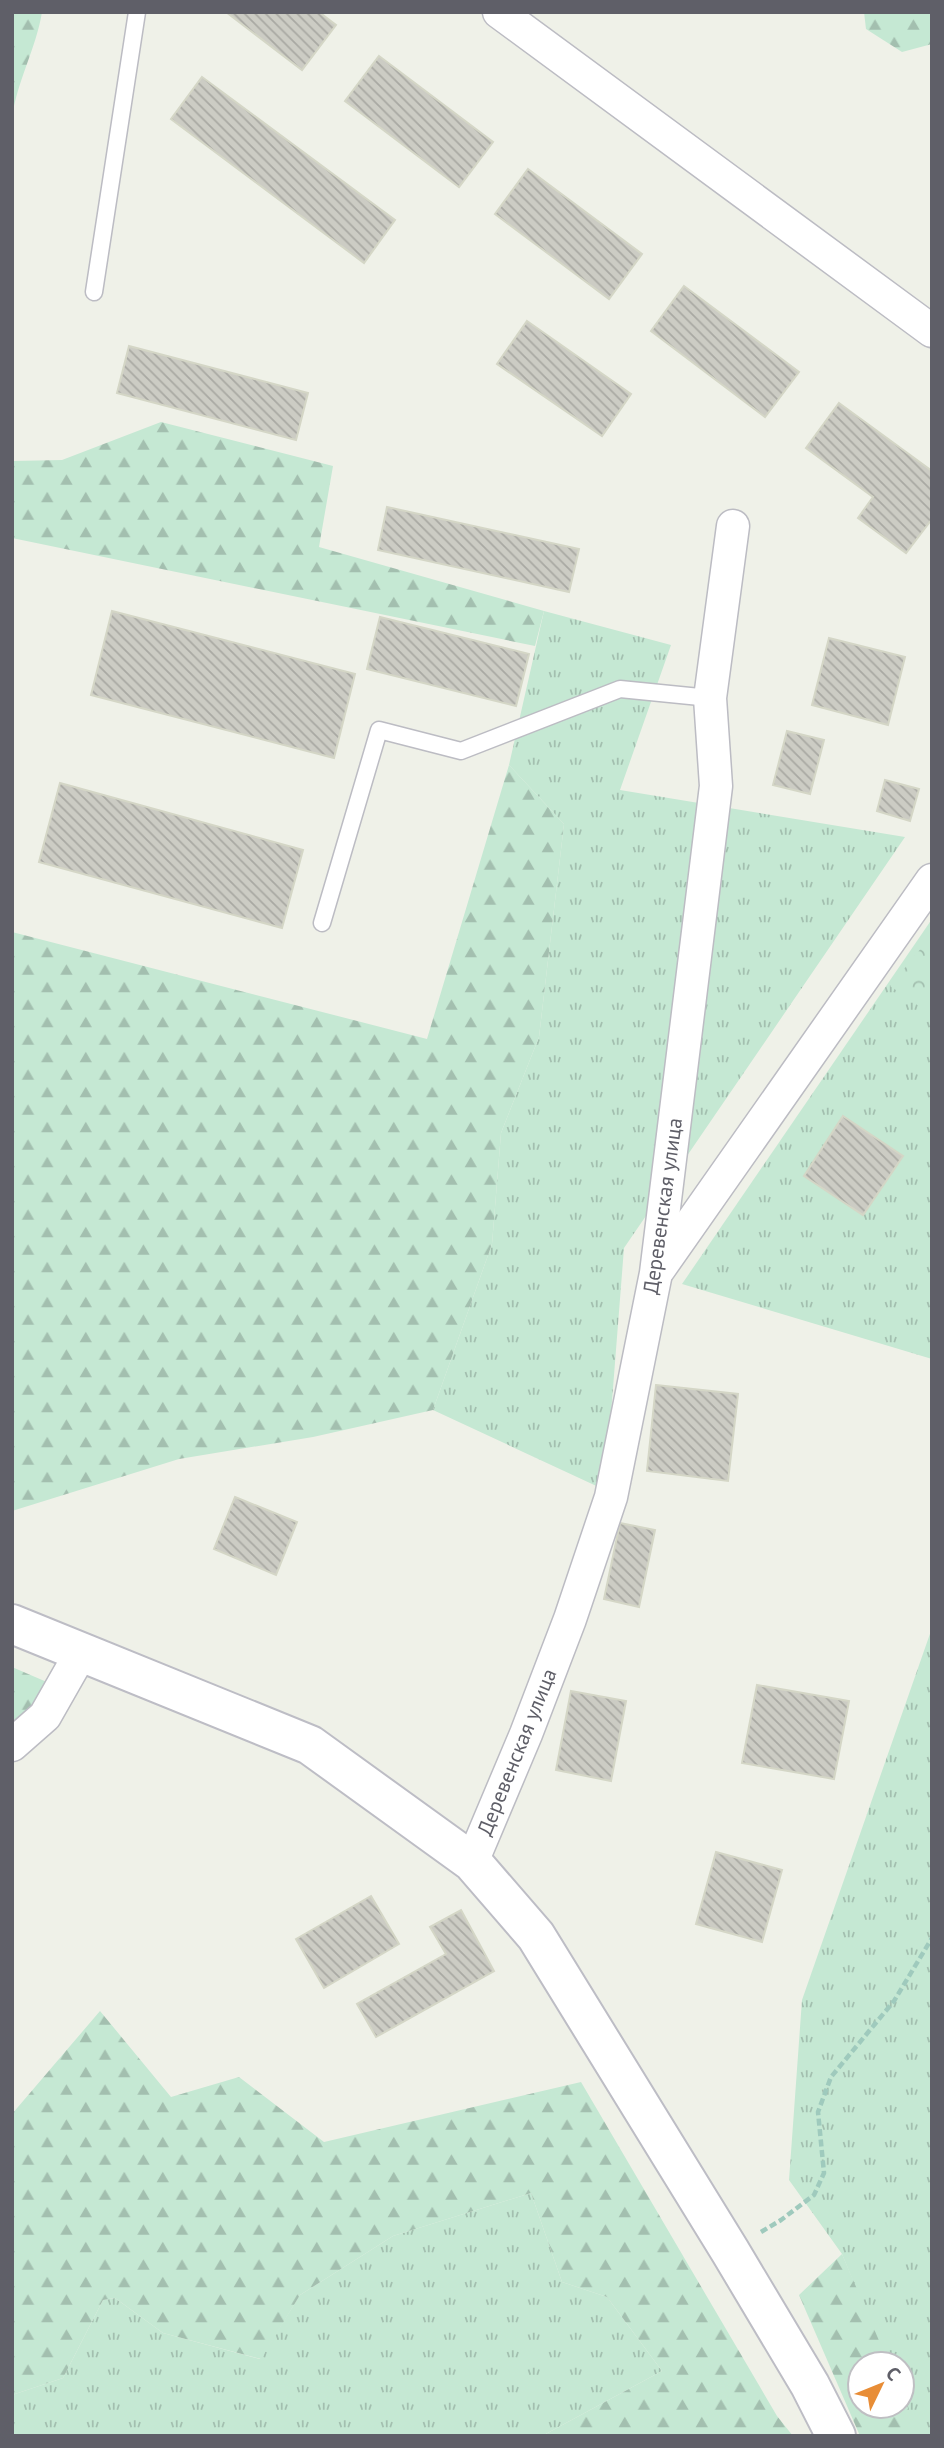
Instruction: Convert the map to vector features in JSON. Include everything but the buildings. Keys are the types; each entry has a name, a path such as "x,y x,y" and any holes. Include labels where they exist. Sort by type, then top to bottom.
{"street":[{"path":"499,12 932,331"},
{"name":"Деревенская улица","path":"472,1862 570,1619 611,1497 656,1273 716,786 710,698 733,526"},
{"path":"656,1273 932,880"},
{"path":"12,1624 310,1745 472,1862 536,1936 730,2251 810,2385 836,2436"},
{"path":"12,1745 45,1716 82,1651"}],"lane":[{"path":"94,292 137,12"},
{"path":"322,923 379,730 461,751 620,689 710,698"}],"path":[{"path":"730,2251 781,2220 814,2195 824,2173 818,2112 831,2077 894,2001 932,1938"}],"green space":[{"path":"12,12 42,12 12,118"},
{"path":"864,12 932,12 932,44 902,52 866,29"},
{"path":"161,422 333,466 319,547 544,611 535,646 12,538 12,461 62,460"},
{"path":"544,611 671,645 620,790 905,837 624,1248 605,1490 433,1410 492,1244 501,1133 539,1037 564,824 509,765"},
{"path":"509,765 564,824 539,1037 501,1133 492,1244 433,1410 313,1437 179,1459 12,1511 12,932 427,1039"},
{"path":"932,919 932,1359 682,1284"},
{"path":"932,935 932,1015 890,986"},
{"path":"932,1628 932,2436 917,2436 911,2420 916,2420 916,2350 881,2350 842,2254 789,2180 802,2000"},
{"path":"12,1667 56,1686 12,1725"},
{"path":"100,2011 171,2097 239,2077 324,2142 581,2082 777,2416 793,2436 542,2436 662,2371 607,2297 562,2282 531,2193 393,2236 300,2295 261,2359 163,2333 115,2298 103,2300 63,2378 12,2395 12,2114"},
{"path":"531,2193 562,2282 607,2297 662,2371 542,2436 12,2436 12,2395 63,2378 103,2300 115,2298 163,2333 260,2359 300,2295 393,2236"},
{"path":"842,2254 883,2350 846,2350 846,2404 799,2295"},
{"path":"853,2420 913,2420 920,2436 860,2436"}]}
